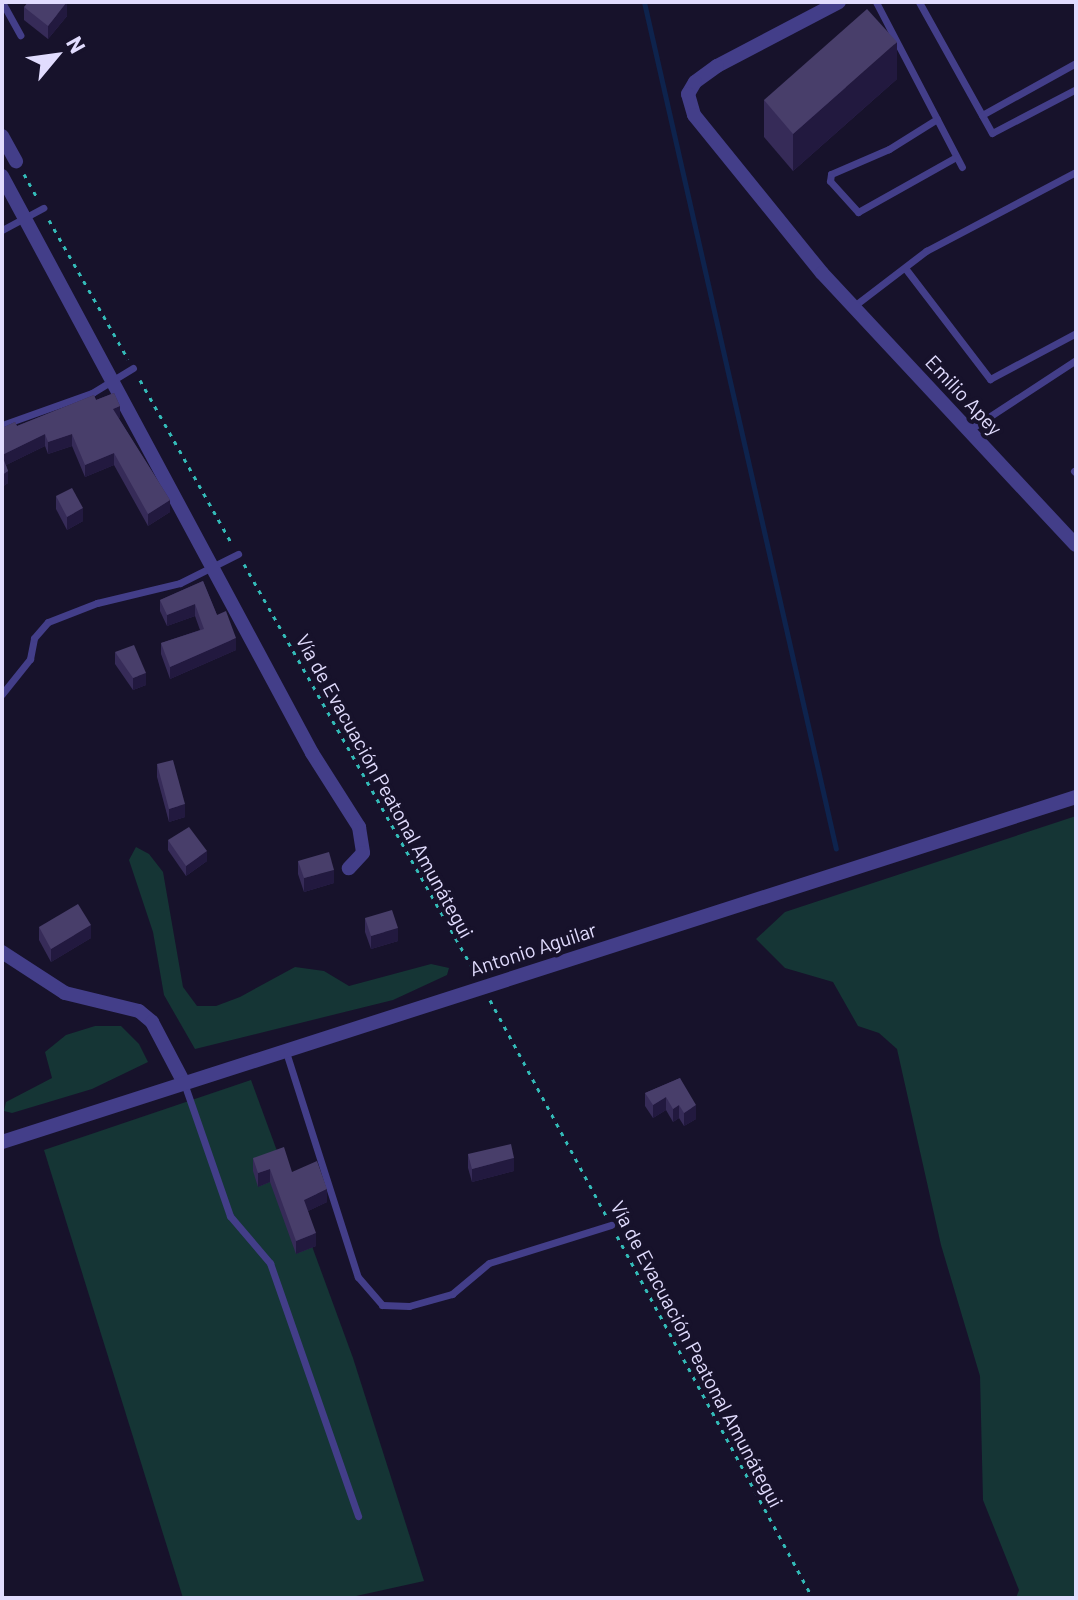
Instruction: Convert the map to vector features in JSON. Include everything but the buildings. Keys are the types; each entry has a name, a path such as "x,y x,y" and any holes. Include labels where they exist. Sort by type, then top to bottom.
{"street":[{"name":"Emilio Apey","path":"839,2 717,66 688,94 705,133 822,273 1076,545"},
{"path":"2,136 16,161"},
{"path":"2,176 109,383 213,566 312,753 359,827 363,853 349,868"},
{"name":"Antonio Aguilar","path":"2,1142 1076,797"},
{"path":"2,952 65,993 139,1011 152,1022 184,1083"}],"lane":[{"path":"2,2 20,35"},
{"path":"876,2 962,167"},
{"path":"919,2 994,133 1076,89"},
{"path":"982,115 1076,63"},
{"path":"937,119 889,149 831,174 830,181 858,212 956,157"},
{"path":"854,306 905,268 1076,172"},
{"path":"2,230 43,208"},
{"path":"905,268 990,379 1076,333"},
{"path":"969,430 1076,360"},
{"path":"2,425 109,383 133,368"},
{"path":"2,694 30,659 34,638 48,622 97,603 180,583 238,554"},
{"path":"285,1050 358,1277 382,1305 409,1306 452,1294 489,1263 611,1225"},
{"path":"184,1083 230,1216 270,1263 358,1516"}],"path":[{"name":"Vía de Evacuación Peatonal Amunátegui","path":"16,161 482,986 813,1598"}],"green space":[{"path":"1076,816 1076,1598 1016,1598 1019,1590 983,1500 980,1376 941,1245 897,1049 879,1033 858,1026 833,982 785,968 756,939 785,912"},
{"path":"136,847 149,854 163,872 183,987 197,1006 216,1006 240,997 295,967 324,971 349,986 431,964 449,968 447,975 393,1000 195,1049 164,995 153,932 129,860"},
{"path":"95,1026 121,1026 139,1044 148,1062 92,1089 12,1113 4,1111 6,1102 52,1078 45,1052 66,1035"},
{"path":"251,1080 353,1358 424,1581 347,1598 183,1598 44,1150"}],"waterway":[{"path":"644,2 836,849"}]}
